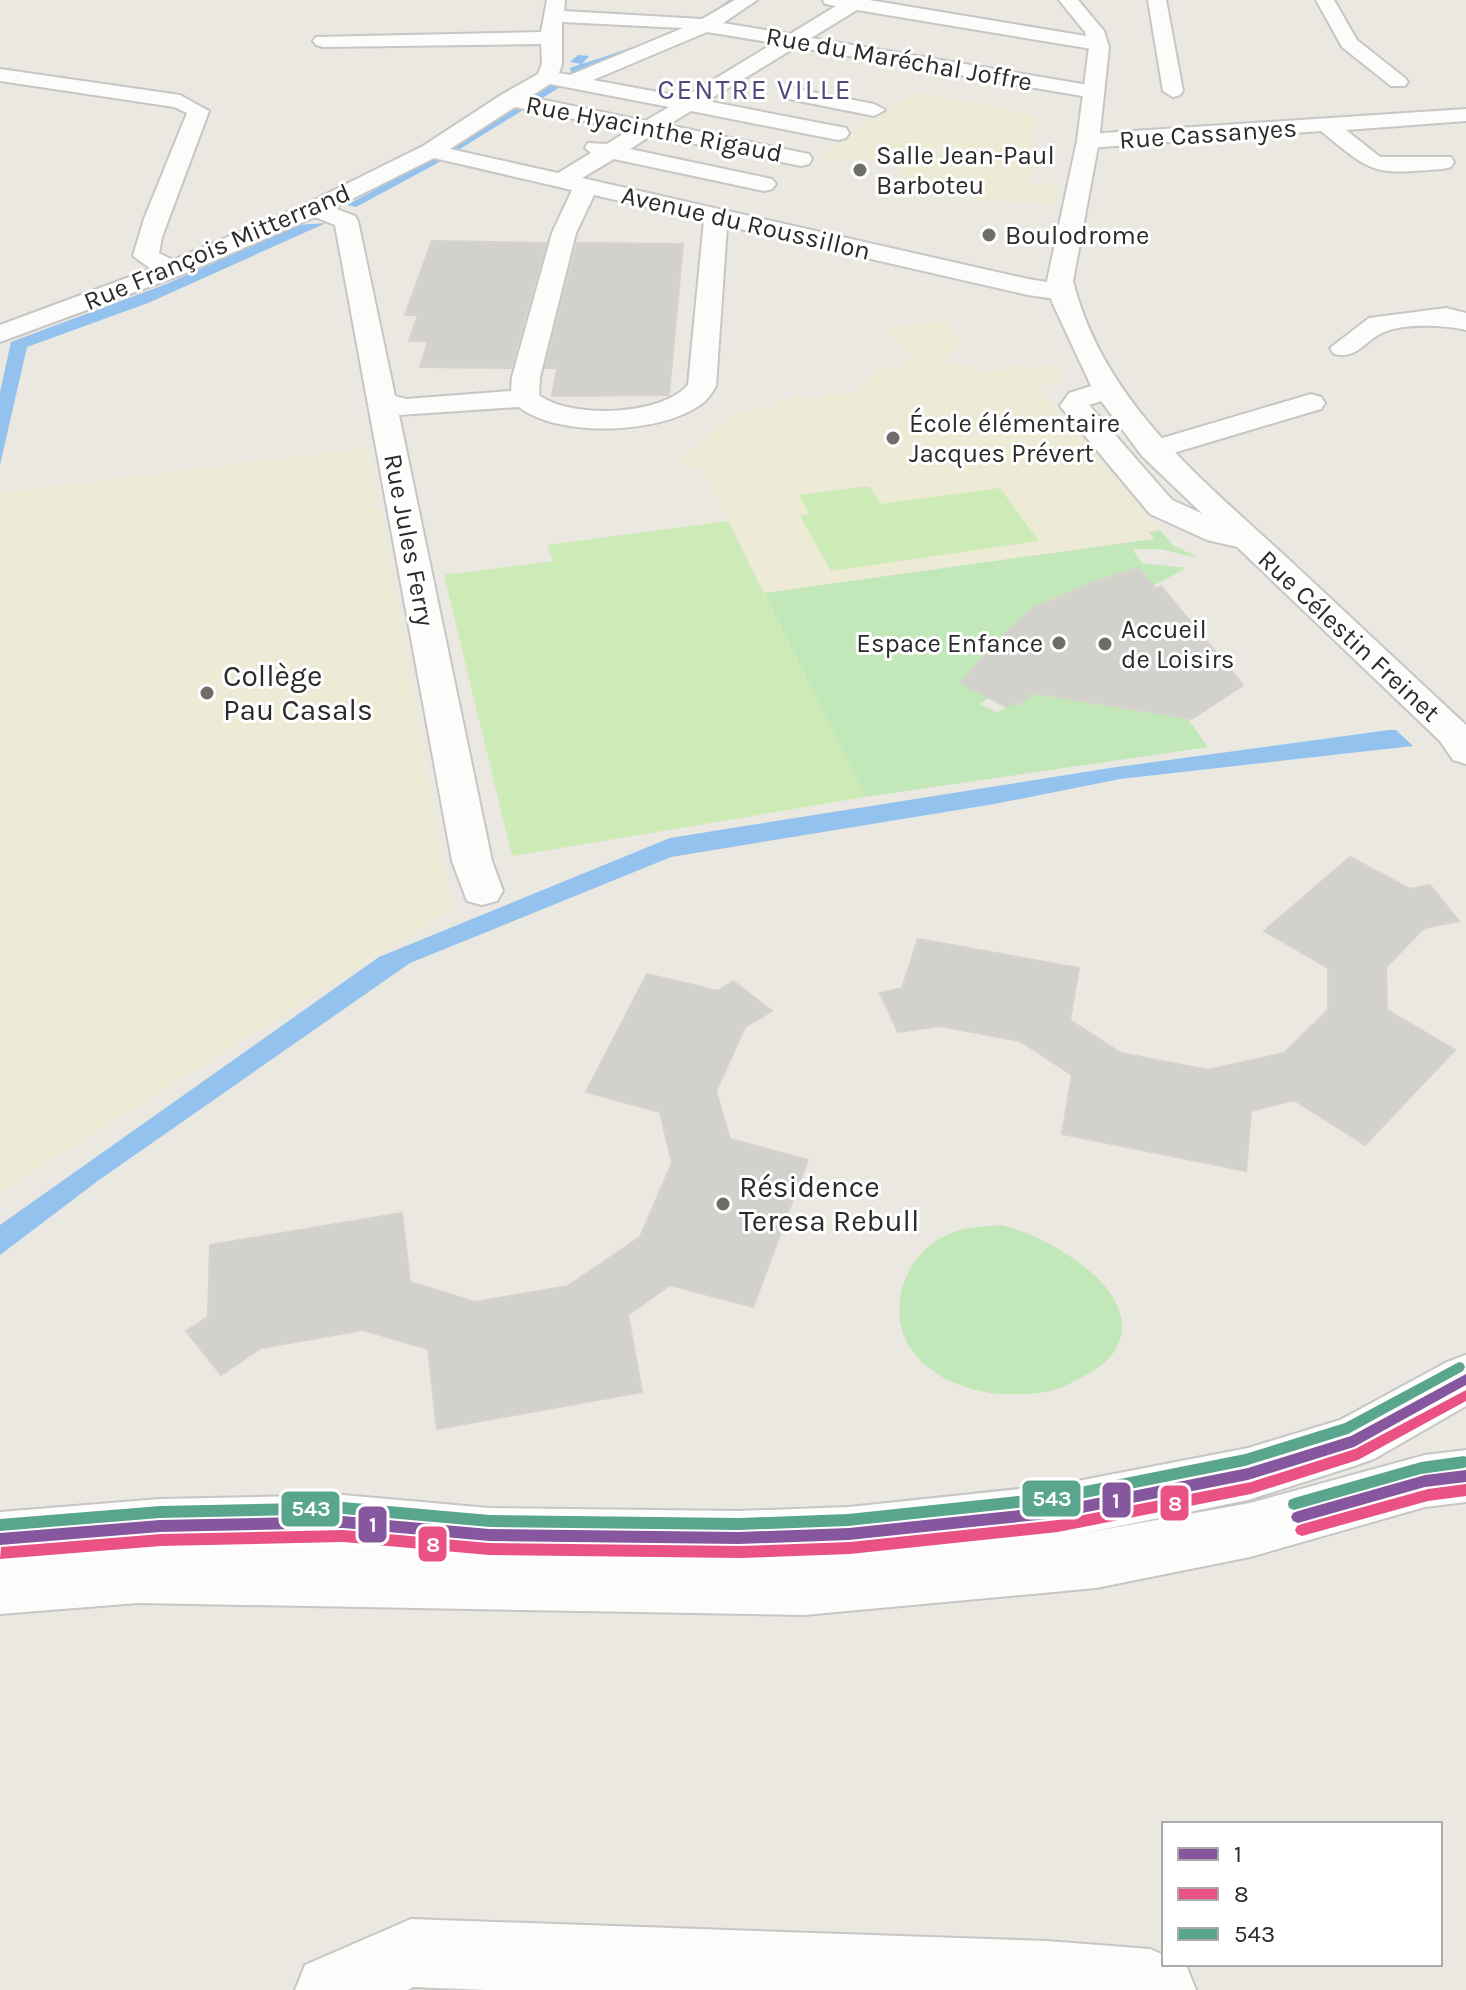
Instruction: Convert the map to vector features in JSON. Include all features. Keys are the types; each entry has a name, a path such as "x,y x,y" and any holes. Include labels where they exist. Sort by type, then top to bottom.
{"street":[{"path":"832,0 1096,45 1166,50"},
{"path":"943,0 1096,45"},
{"path":"1061,286 1089,130 1096,45 1071,0"},
{"path":"1157,0 1173,91"},
{"path":"1325,0 1349,43 1398,82"},
{"path":"857,2 610,151 574,183 526,377 525,398 530,404 558,415 589,419 652,413 691,399 702,386 716,216 896,95"},
{"path":"574,81 747,7"},
{"path":"555,8 550,38 552,64 547,77 838,133"},
{"name":"Rue du Maréchal Joffre","path":"555,8 705,25 1094,92"},
{"path":"796,18 854,28"},
{"path":"323,41 550,38"},
{"path":"661,43 704,51"},
{"path":"1072,63 1096,45"},
{"path":"732,56 789,66"},
{"path":"615,61 653,68"},
{"path":"0,75 180,101 198,111 194,131 150,232 146,256 172,270"},
{"path":"696,76 874,110"},
{"name":"Rue François Mitterrand","path":"0,334 172,270 314,209 431,151 508,99 547,77"},
{"name":"Rue Cassanyes","path":"1420,96 1461,120"},
{"name":"Rue Hyacinthe Rigaud","path":"508,99 801,159"},
{"name":"Rue Cassanyes","path":"1063,114 1089,130 1328,126 1461,120"},
{"path":"473,122 511,130"},
{"name":"Rue Cassanyes","path":"1328,126 1372,162 1390,166 1443,162"},
{"path":"568,142 764,184"},
{"name":"Avenue du Roussillon","path":"431,151 1028,287 1061,286"},
{"name":"Rue Jules Ferry","path":"314,209 346,221 472,861 482,891"},
{"name":"Rue Célestin Freinet","path":"1061,286 1107,390 1153,450 1463,738"},
{"path":"1344,348 1378,324 1446,316 1466,322"},
{"name":"Rue Célestin Freinet","path":"1107,390 1079,399 1074,406 1161,507 1218,533 1246,539"},
{"path":"382,401 397,408 417,408 525,398"},
{"path":"1153,450 1311,403"},
{"path":"0,1539 160,1526 343,1522 489,1535 739,1538 849,1534 938,1525 1057,1512 1248,1474 1354,1441 1466,1379"},
{"path":"0,1585 50,1579 154,1575 804,1586 1096,1560 1250,1530 1425,1481 1466,1476"},
{"path":"330,1990 411,1953 1047,1976 1150,1984 1161,1990"}],"shaded area":[{"path":"919,93 1038,115 1032,157 1036,158 1035,169 1031,170 1028,183 1058,185 1055,204 948,197 948,193 895,189 901,164 817,157 908,95"},
{"name":"École élémentaire Jacques Prévert","path":"945,321 962,342 945,361 991,372 1004,370 1002,367 1026,364 1029,368 1053,365 1066,380 1036,385 1160,530 1150,532 1155,538 764,593 704,472 676,464 736,411 773,407 771,402 789,400 794,395 805,398 822,396 827,391 838,394 855,392 882,367 896,371 916,354 903,349 886,327"},
{"name":"Collège Pau Casals","path":"369,448 378,499 369,504 371,507 380,506 383,520 452,909 0,1192 0,493"}],"green space":[{"path":"869,486 881,504 1000,488 1039,541 831,571 800,516 809,514 799,495"},
{"path":"728,521 865,797 512,856 444,575 553,561 547,545"},
{"path":"1160,530 1173,545 1198,558 1160,549 1132,549 1142,563 1186,568 1153,586 1138,568 1063,596 1024,619 1006,634 967,676 995,694 980,704 997,713 1013,703 1017,704 1097,652 1067,698 1187,718 1208,747 865,797 764,593 1154,539 1149,532"},
{"path":"1000,1225 1044,1241 1068,1255 1091,1272 1109,1292 1120,1313 1121,1335 1110,1357 1096,1369 1054,1390 1012,1394 960,1385 923,1362 910,1347 901,1328 899,1307 904,1283 920,1255 953,1232"}],"water":[{"path":"729,0 741,0 724,13 565,84 434,165 356,207 347,205 451,148 571,72 570,68 581,64 570,62 578,55 589,56 582,64 639,45 695,21"},
{"path":"326,223 148,303 27,347 0,465 0,392 11,342 169,283 298,225"},
{"path":"1396,730 1413,746 1120,779 994,804 671,857 410,963 99,1180 0,1255 0,1225 379,957 670,838 1110,768"}],"building":[{"path":"432,241 546,243 511,368 420,367 428,341 409,341 418,315 405,315"},
{"path":"577,243 683,244 669,395 552,396 557,368 545,368"},
{"name":"Espace Enfance","path":"1138,568 1156,589 1161,586 1243,685 1192,719 1033,693 1017,705 1013,703 1007,707 961,683 992,646 1033,608"},
{"path":"1350,857 1410,889 1430,885 1459,921 1424,928 1386,967 1387,1010 1455,1050 1365,1145 1294,1100 1251,1111 1246,1171 1062,1134 1072,1075 1020,1041 940,1026 898,1032 880,993 902,988 918,939 1079,968 1070,1020 1121,1053 1208,1070 1284,1053 1328,1010 1328,968 1264,931"},
{"name":"Résidence Teresa Rebull","path":"647,974 718,991 733,981 772,1011 745,1027 716,1091 730,1139 808,1160 753,1307 670,1285 628,1315 642,1392 437,1429 428,1349 363,1330 261,1348 221,1375 186,1331 208,1317 210,1245 402,1213 410,1282 475,1302 568,1286 640,1237 672,1163 660,1112 586,1092"}],"transit line":[{"name":"543","path":"0,1525 160,1512 343,1508 490,1521 739,1524 848,1520 1055,1498 1245,1460 1348,1428 1459,1367"},
{"name":"1","path":"0,1539 160,1526 343,1522 489,1535 739,1538 849,1534 1057,1512 1248,1474 1354,1441 1466,1379"},
{"name":"8","path":"1,1553 161,1540 343,1536 489,1549 740,1552 850,1548 1058,1526 1251,1488 1358,1454 1466,1395"},
{"name":"543","path":"1294,1504 1421,1468 1464,1462"},
{"name":"1","path":"1298,1517 1425,1481 1466,1476"},
{"name":"8","path":"1302,1530 1428,1495 1466,1490"}],"place":[{"name":"Salle Jean-Paul Barboteu","path":"860,170"},
{"name":"Boulodrome","path":"989,235"},
{"name":"École élémentaire Jacques Prévert","path":"893,438"},
{"name":"Espace Enfance","path":"1059,643"},
{"name":"Accueil de Loisirs","path":"1105,644"},
{"name":"Collège Pau Casals","path":"207,693"},
{"name":"Résidence Teresa Rebull","path":"723,1204"}],"district":[{"name":"CENTRE VILLE","path":"755,89"}]}
